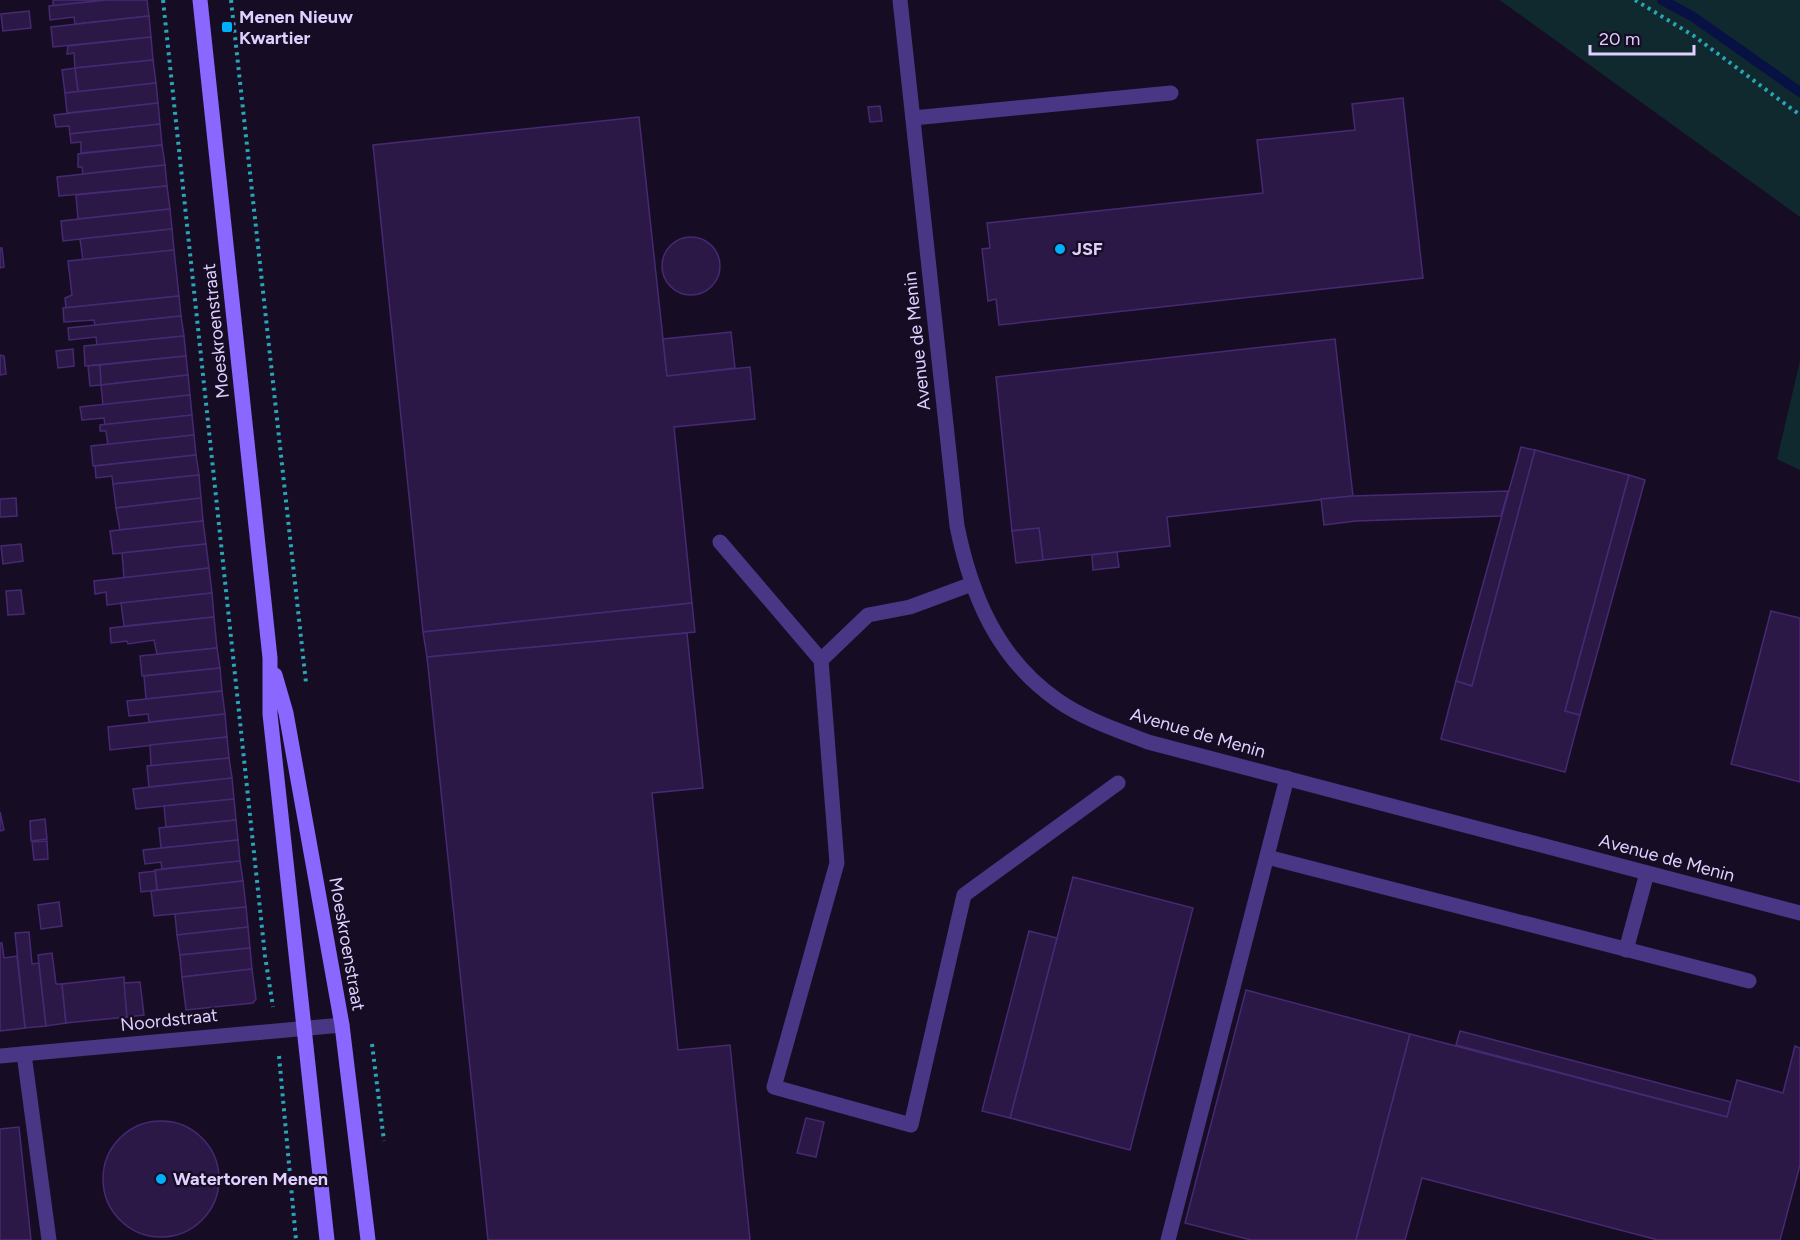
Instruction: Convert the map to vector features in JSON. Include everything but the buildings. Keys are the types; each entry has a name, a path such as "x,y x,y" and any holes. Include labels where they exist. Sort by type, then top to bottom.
{"main road":[{"name":"Moeskroenstraat","path":"201,0 270,658 270,714 327,1240"},
{"name":"Moeskroenstraat","path":"270,658 286,713 342,1025 368,1240"}],"street":[{"name":"Avenue de Menin","path":"900,0 957,526 972,584 984,615 1000,641 1031,677 1057,700 1085,716 1148,742 1800,913"},
{"path":"912,118 1172,93"},
{"path":"720,542 821,660 837,863 774,1087 911,1125 963,895 1118,783"},
{"path":"821,660 868,615 910,607 972,584"},
{"path":"1168,1240 1287,778"},
{"path":"1267,857 1749,981"},
{"path":"1626,950 1647,873"},
{"name":"Noordstraat","path":"0,1056 342,1025"},
{"path":"24,1054 49,1240"}],"path":[{"path":"163,0 265,956 276,1030 296,1240"},
{"path":"231,0 294,589 307,690"},
{"path":"1635,0 1694,36 1800,115"},
{"path":"372,1040 385,1149"}],"green space":[{"path":"1800,0 1800,217 1501,1"},
{"path":"1800,361 1800,470 1777,459"}],"waterway":[{"path":"1662,0 1692,16 1800,92"}],"place":[{"name":"Menen Nieuw Kwartier","path":"227,27"},
{"name":"JSF","path":"1060,249"},
{"name":"Watertoren Menen","path":"161,1179"}]}
